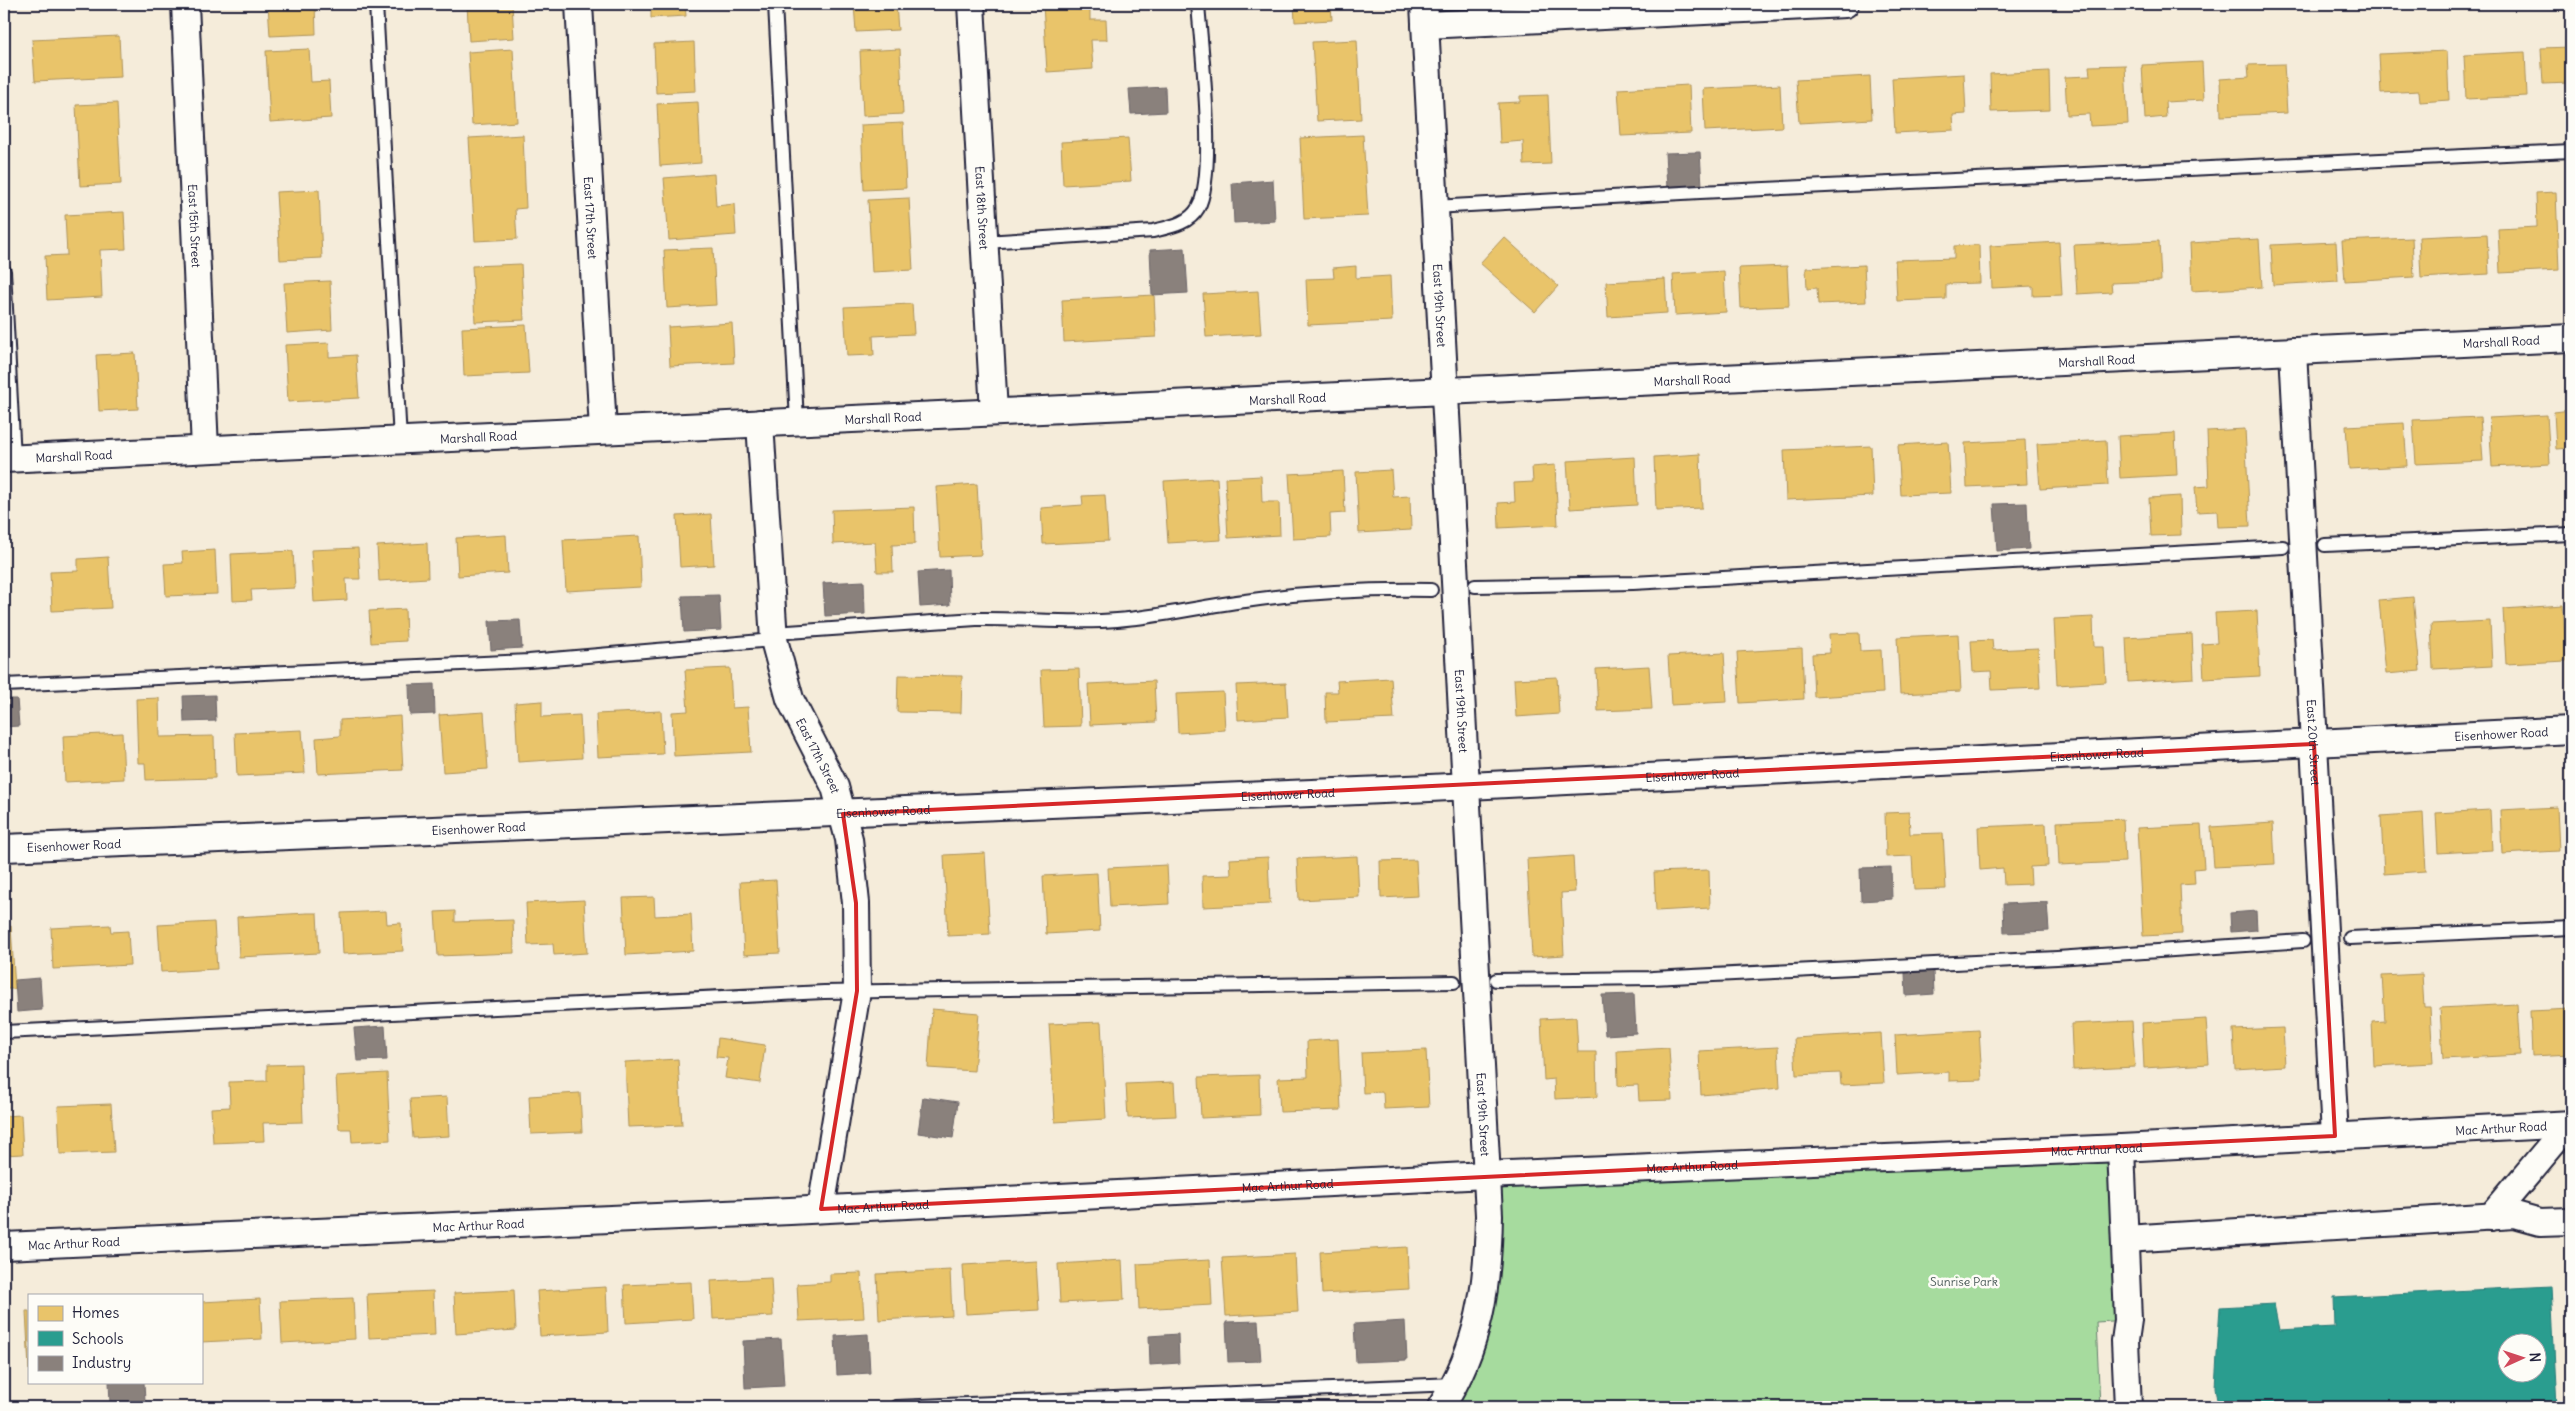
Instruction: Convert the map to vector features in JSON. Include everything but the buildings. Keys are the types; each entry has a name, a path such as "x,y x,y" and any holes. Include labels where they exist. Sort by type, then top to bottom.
{"street":[{"name":"East 15th Street","path":"185,4 205,449"},
{"name":"East 17th Street","path":"579,4 604,430"},
{"name":"East 18th Street","path":"971,4 994,412"},
{"path":"1424,14 1845,4"},
{"name":"East 19th Street","path":"1424,14 1466,786 1489,1260 1482,1305 1473,1342 1456,1384 1441,1407"},
{"name":"Marshall Road","path":"9,458 2571,338"},
{"name":"East 20th Street","path":"2293,351 2335,1136"},
{"name":"East 17th Street","path":"760,423 774,636 790,699 835,787 849,839 856,903 857,992 821,1209"},
{"name":"Eisenhower Road","path":"4,848 843,814 1466,786 2571,730"},
{"path":"2491,1217 2570,1124"},
{"name":"Mac Arthur Road","path":"4,1246 821,1209 1486,1174 2121,1148 2570,1124"},
{"path":"2121,1148 2128,1320 2125,1341 2128,1407"},
{"path":"2125,1239 2515,1215 2540,1222 2571,1222"}],"lane":[{"path":"376,4 400,440"},
{"path":"774,4 797,421"},
{"path":"985,242 1152,231 1173,226 1189,219 1198,209 1207,179 1198,4"},
{"path":"1434,206 1710,191 2571,151"},
{"path":"4,271 9,458"},
{"path":"2325,545 2571,534"},
{"path":"1475,586 1633,584 2283,547"},
{"path":"4,685 529,661 774,636 976,619 1007,618 1075,622 1119,620 1245,601 1314,593 1431,590"},
{"path":"2350,938 2571,928"},
{"path":"1496,980 1702,976 2057,958 2303,941"},
{"path":"4,1032 857,992 1454,982"},
{"path":"896,1407 1456,1384"}],"highlighted area":[{"path":"2314,744 2335,1136 821,1209 857,991 856,903 843,814"}],"green space":[{"name":"Sunrise Park","path":"2121,1148 2128,1320 2096,1322 2100,1407 1441,1407 1473,1342 1486,1175"}]}
